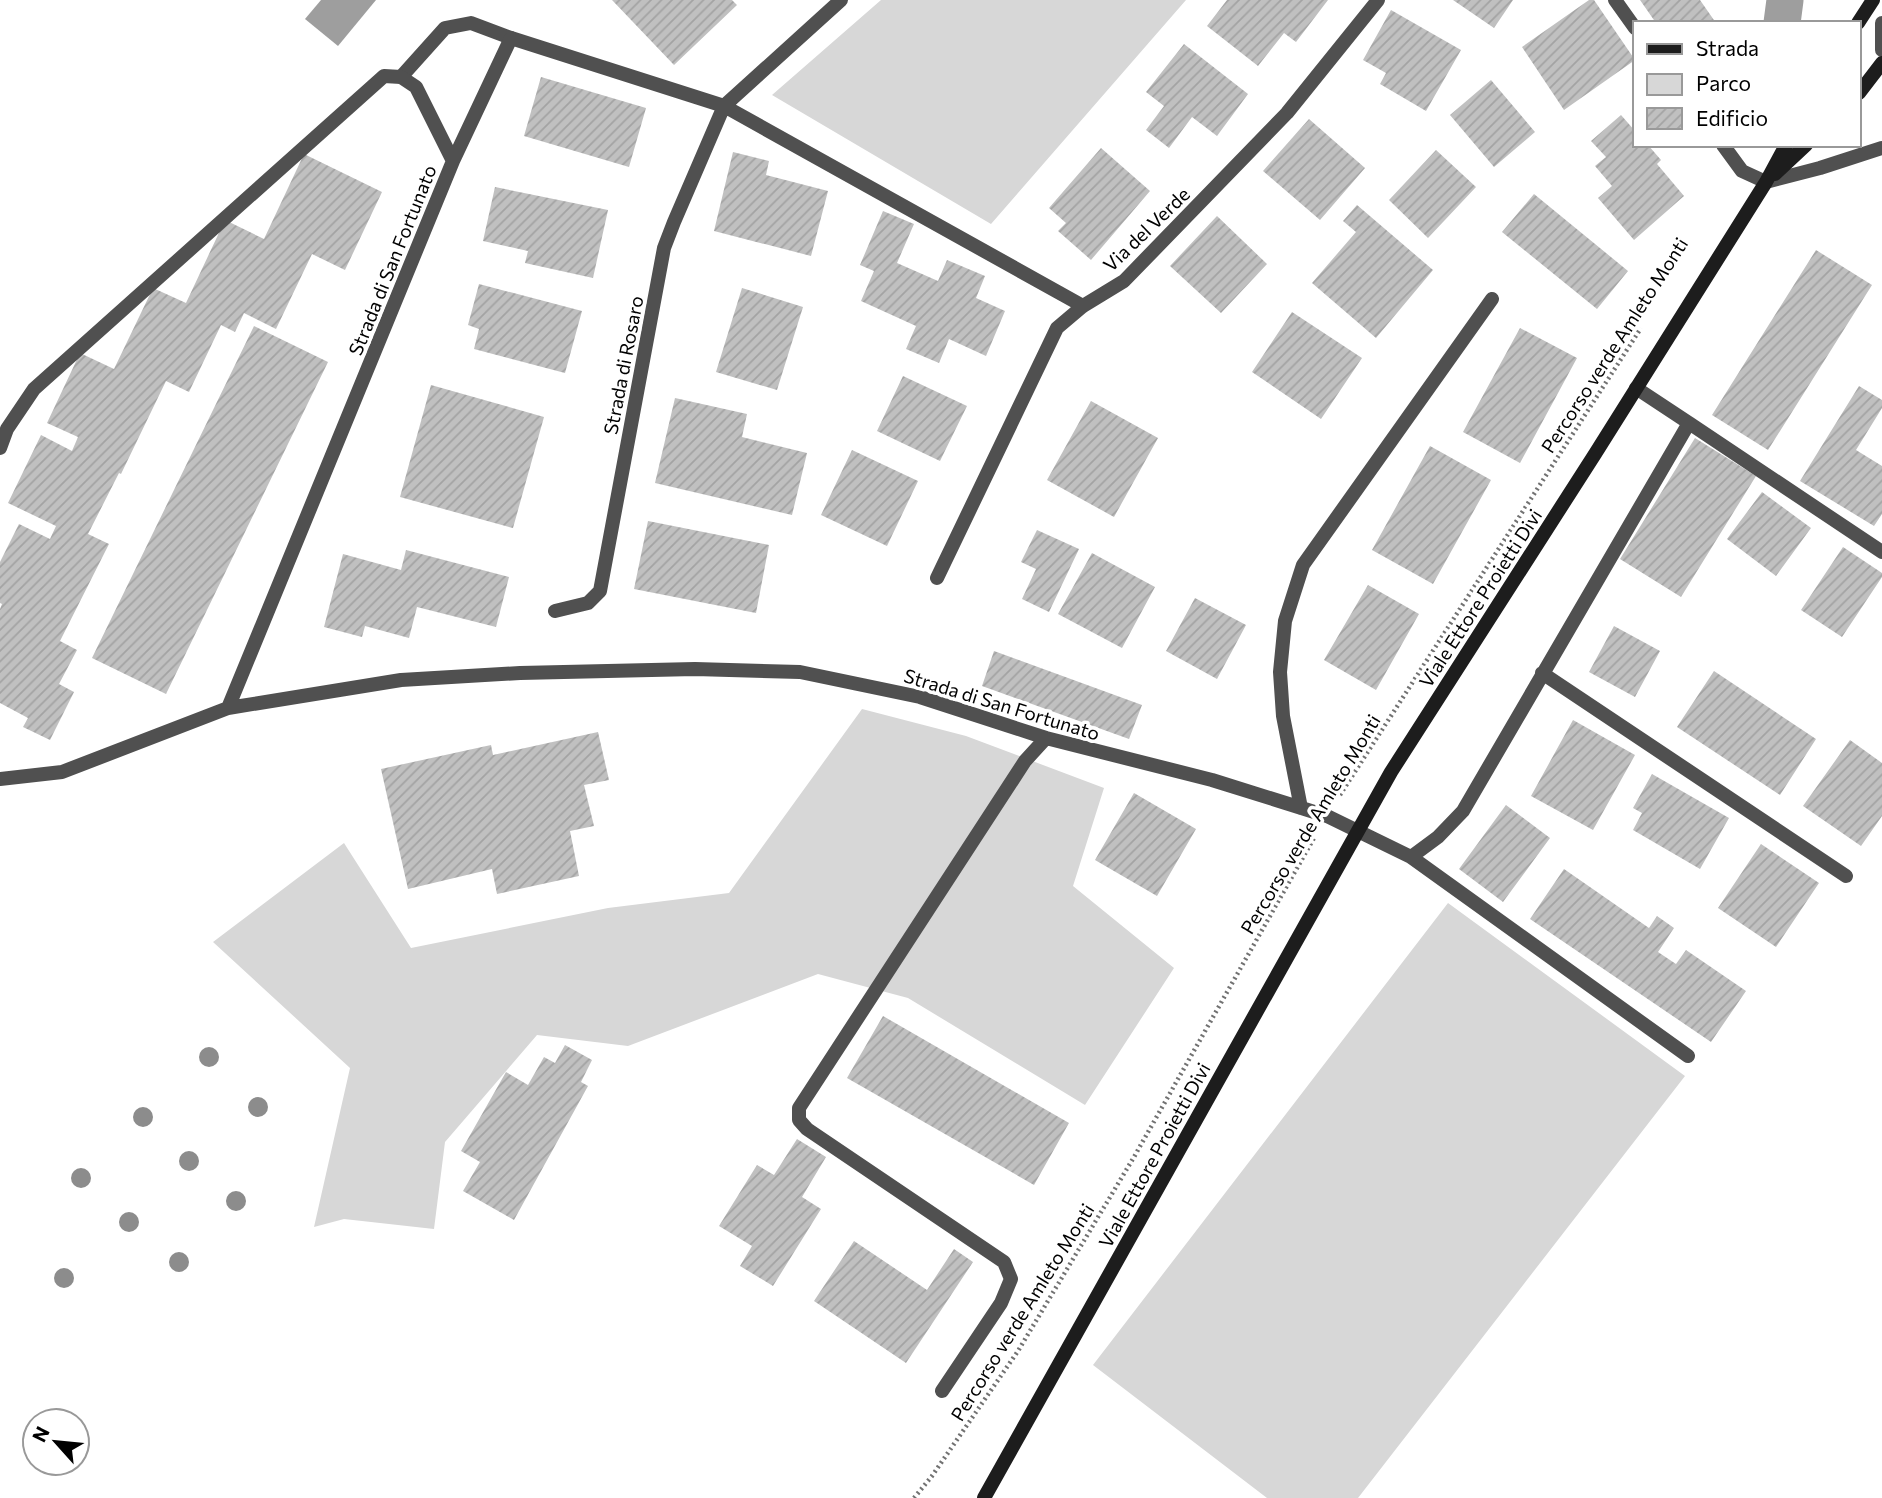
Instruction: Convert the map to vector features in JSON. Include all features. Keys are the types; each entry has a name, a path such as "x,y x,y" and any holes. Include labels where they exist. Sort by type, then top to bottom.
{"main road":[{"path":"1859,21 1873,0"},
{"path":"1861,90 1882,63"},
{"path":"1766,181 1785,147"},
{"path":"1766,181 1804,147"},
{"name":"Viale Ettore Proietti Divi","path":"984,1498 1391,772 1766,181"}],"street":[{"name":"Strada di Rosaro","path":"555,611 588,603 600,591 664,248 724,106 841,0"},
{"name":"Via del Verde","path":"937,578 1057,328 1083,306 1124,281 1287,113 1378,0"},
{"path":"1615,0 1633,24"},
{"path":"0,448 7,429 34,389 384,76 401,77 445,28 471,23 724,106 1083,306"},
{"path":"1882,23 1882,50"},
{"path":"453,160 511,38"},
{"name":"Strada di San Fortunato","path":"228,708 453,160 416,87 401,77"},
{"path":"1724,147 1742,171 1766,181 1820,168 1882,148"},
{"path":"1301,808 1283,716 1280,672 1285,621 1303,565 1492,299"},
{"path":"1636,388 1882,552"},
{"path":"1411,857 1438,837 1463,811 1689,423"},
{"name":"Strada di San Fortunato","path":"0,779 62,772 228,708 401,680 520,673 695,669 800,672 920,696 1046,738 1212,780 1327,816 1357,830"},
{"path":"1542,673 1846,876"},
{"path":"942,1391 1001,1303 1011,1279 1004,1262 807,1129 799,1120 799,1108 1025,761 1046,738"},
{"path":"1357,830 1411,857 1688,1056"}],"path":[{"name":"Percorso verde Amleto Monti","path":"914,1498 1018,1351 1134,1157 1327,816 1645,322"}],"green space":[{"path":"881,0 1186,0 991,224 772,95"},
{"path":"862,709 966,736 1104,788 1073,886 1174,968 1085,1105 908,998 818,974 628,1046 537,1035 445,1142 434,1229 344,1219 314,1227 350,1068 213,942 344,843 411,948 608,908 729,893"},
{"path":"1448,903 1685,1076 1358,1498 1267,1498 1093,1365"}],"shaded area":[{"path":"321,0 376,0 338,46 305,19"}],"building":[{"path":"612,0 732,0 737,5 674,65"},
{"path":"1227,0 1328,0 1296,42 1284,33 1258,66 1207,26"},
{"path":"1453,0 1513,0 1494,28"},
{"path":"1589,0 1594,0 1633,57 1633,61 1564,110 1522,47"},
{"path":"1640,0 1700,0 1715,21 1655,21"},
{"path":"1391,10 1461,50 1426,111 1380,84 1386,73 1363,60"},
{"path":"1184,44 1248,94 1217,136 1192,117 1169,148 1146,130 1164,106 1146,92"},
{"path":"541,77 646,108 629,167 524,136"},
{"path":"1491,80 1535,132 1494,167 1450,115"},
{"path":"1621,115 1633,129 1633,147 1650,147 1661,160 1657,164 1684,196 1634,240 1598,198 1612,186 1595,166 1606,157 1591,141"},
{"path":"1309,119 1365,168 1320,220 1263,171"},
{"path":"1101,148 1150,191 1091,260 1058,231 1066,223 1049,208"},
{"path":"1436,150 1476,187 1428,238 1389,200"},
{"path":"733,152 769,161 766,175 828,191 811,256 714,231"},
{"path":"304,154 382,192 345,270 312,254 276,329 244,313 235,332 221,325 189,392 166,381 121,474 119,473 88,534 109,544 60,641 77,650 59,684 74,692 50,740 23,727 28,718 0,703 0,562 19,524 50,539 56,526 8,503 41,435 72,451 78,437 47,423 80,353 114,369 153,288 186,303 225,220 264,239"},
{"path":"495,187 608,210 593,278 525,263 528,251 483,241"},
{"path":"1534,194 1628,271 1597,309 1502,232"},
{"path":"1357,205 1433,270 1376,338 1312,283 1356,232 1343,221"},
{"path":"883,211 914,224 897,263 938,281 947,260 985,276 976,298 1005,311 986,356 949,339 939,363 906,349 916,326 861,301 874,271 860,265"},
{"path":"1217,216 1267,264 1221,313 1170,266"},
{"path":"1816,250 1872,285 1768,450 1712,415"},
{"path":"479,284 582,311 565,373 474,349 479,329 468,325"},
{"path":"742,288 803,307 777,390 716,372"},
{"path":"1292,312 1362,358 1321,419 1252,372"},
{"path":"254,326 328,362 166,694 92,658"},
{"path":"1520,328 1577,358 1520,463 1463,432"},
{"path":"903,376 967,406 940,461 877,431"},
{"path":"431,385 544,417 513,528 400,497"},
{"path":"1859,386 1882,400 1882,408 1856,450 1882,466 1882,514 1874,526 1800,481"},
{"path":"675,398 747,414 742,437 807,453 792,515 655,483"},
{"path":"1091,401 1158,438 1114,517 1047,480"},
{"path":"1695,438 1756,476 1681,597 1620,559"},
{"path":"1430,446 1491,480 1433,584 1372,550"},
{"path":"852,450 918,481 887,546 821,515"},
{"path":"1762,492 1811,528 1776,576 1727,539"},
{"path":"648,521 769,545 756,613 634,589"},
{"path":"1037,530 1079,549 1049,612 1022,599 1036,569 1021,562"},
{"path":"1843,547 1882,573 1882,577 1842,637 1801,610"},
{"path":"406,550 509,577 496,627 417,607 409,638 365,626 362,637 324,627 343,554 401,570"},
{"path":"1092,553 1155,587 1122,648 1058,614"},
{"path":"1368,585 1419,614 1376,690 1324,660"},
{"path":"1195,598 1246,625 1217,679 1166,651"},
{"path":"1614,626 1660,651 1635,697 1589,672"},
{"path":"994,651 1142,705 1129,739 982,686"},
{"path":"1714,671 1816,739 1780,795 1677,727"},
{"path":"1573,720 1635,755 1593,830 1531,796"},
{"path":"598,732 609,780 584,785 594,826 570,831 579,876 497,894 492,869 408,889 381,769 491,745 493,755"},
{"path":"1850,740 1882,763 1882,816 1861,846 1803,806"},
{"path":"1652,774 1729,818 1700,869 1633,830 1642,813 1633,808"},
{"path":"1134,793 1196,829 1157,896 1095,860"},
{"path":"1506,805 1550,838 1503,902 1459,869"},
{"path":"1761,844 1819,883 1776,947 1718,908"},
{"path":"1564,869 1649,928 1657,916 1674,928 1658,952 1676,964 1686,950 1746,991 1711,1042 1530,919"},
{"path":"883,1016 1069,1123 1034,1185 847,1078"},
{"path":"565,1045 592,1060 581,1082 588,1086 514,1220 463,1191 480,1162 461,1151 506,1072 528,1085 544,1057 555,1063"},
{"path":"797,1139 826,1157 802,1197 821,1209 773,1286 740,1266 752,1246 719,1226 757,1165 774,1175"},
{"path":"854,1241 927,1290 954,1249 973,1262 906,1363 814,1301"}],"waterway":[{"path":"1782,21 1785,0"}]}
